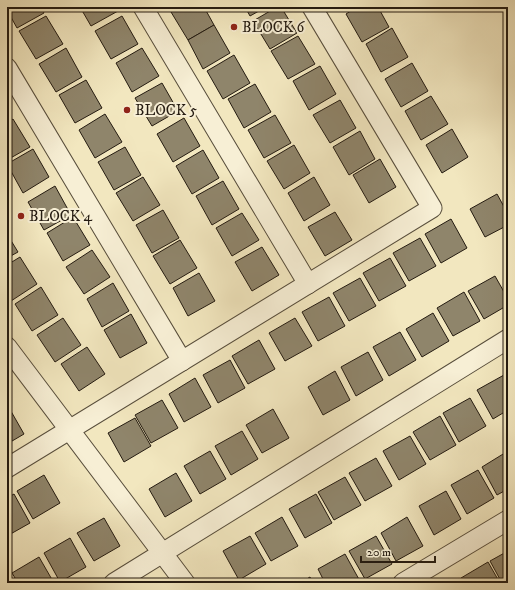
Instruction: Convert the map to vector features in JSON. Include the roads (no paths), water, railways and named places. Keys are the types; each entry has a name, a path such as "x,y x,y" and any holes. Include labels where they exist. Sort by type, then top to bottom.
{"street":[{"path":"144,7 308,284"},
{"path":"7,468 432,208 312,7"},
{"path":"7,68 182,361"},
{"path":"114,583 508,339"},
{"path":"7,346 185,583"},
{"path":"403,583 508,520"}],"place":[{"name":"BLOCK 6","path":"234,27"},
{"name":"BLOCK 5","path":"127,110"},
{"name":"BLOCK 4","path":"21,216"}]}
